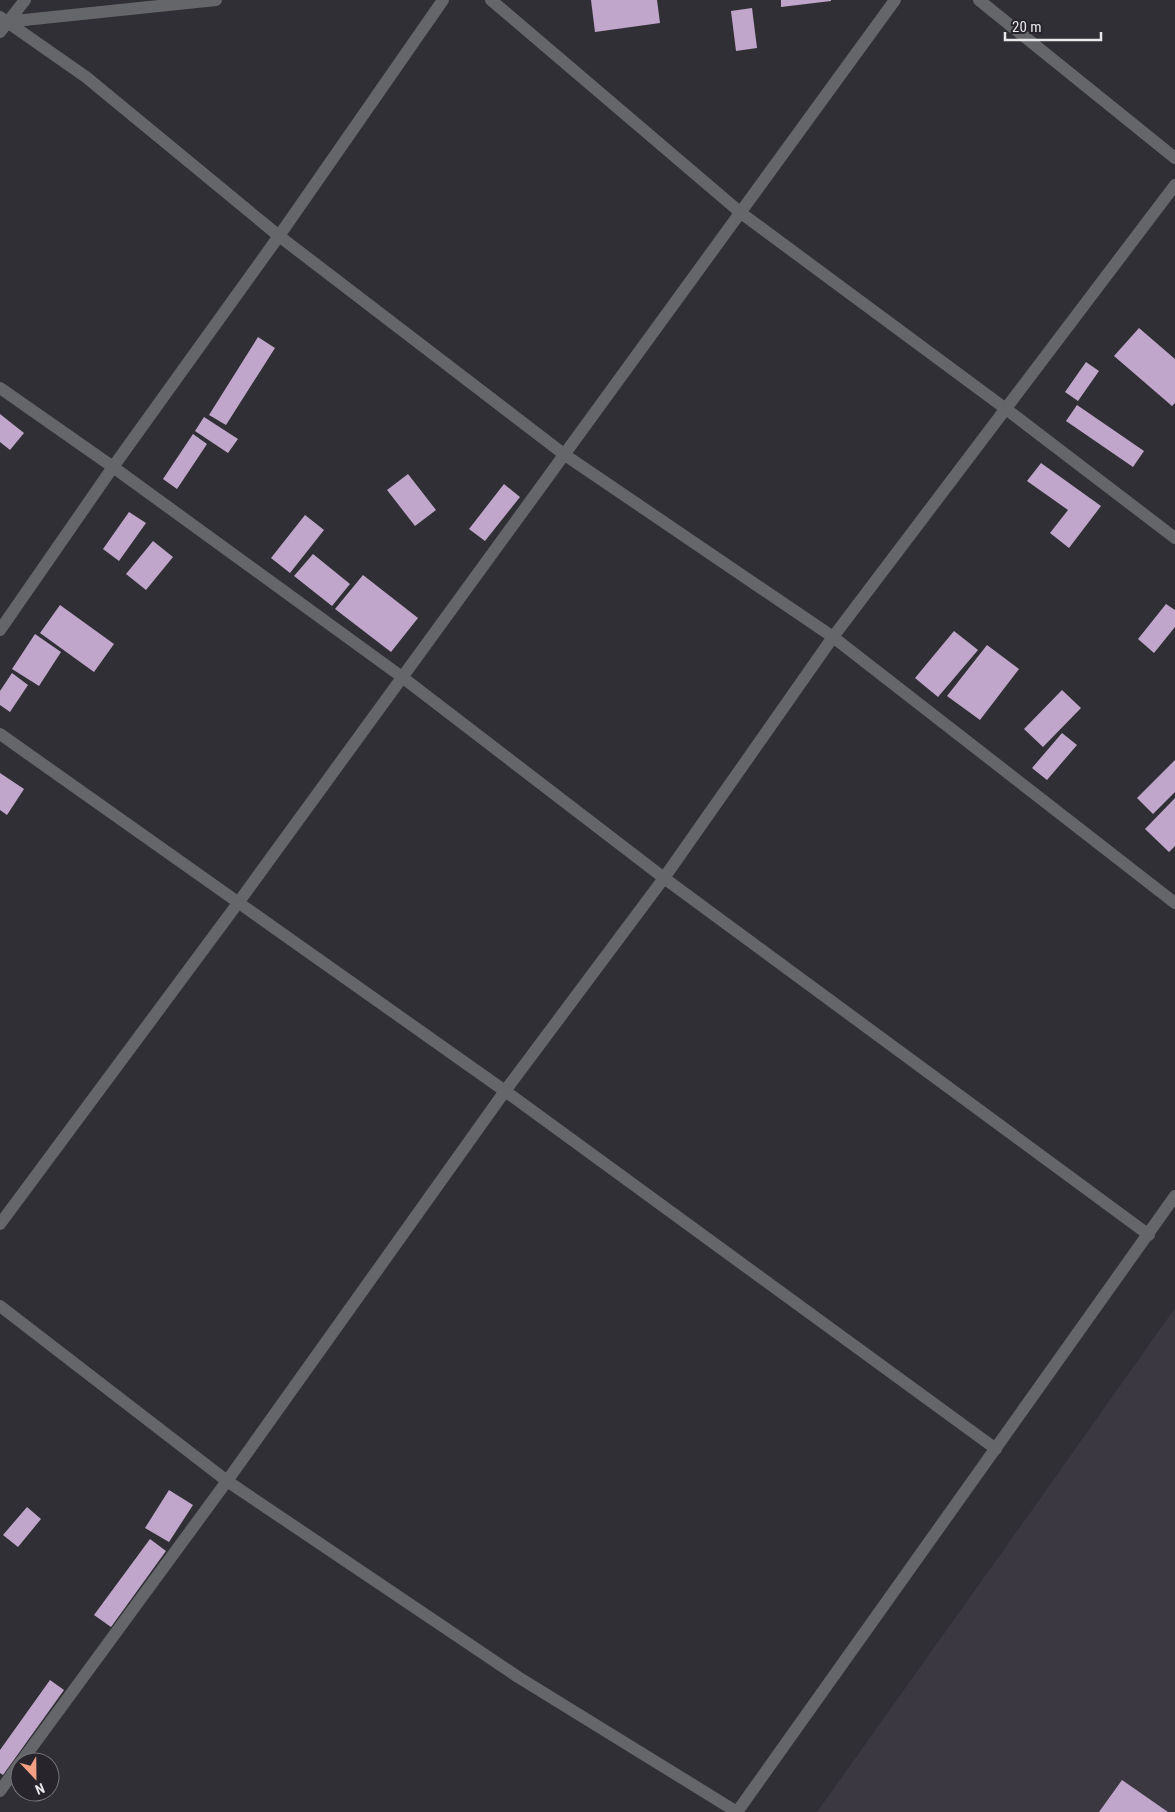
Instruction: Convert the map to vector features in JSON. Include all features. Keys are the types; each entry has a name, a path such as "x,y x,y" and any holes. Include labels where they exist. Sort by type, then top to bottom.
{"street":[{"path":"2,24 26,0"},
{"path":"2,24 216,0"},
{"path":"0,630 113,467 279,236 443,0"},
{"path":"491,0 742,213 1006,409 1175,538"},
{"path":"0,1224 238,903 742,213 895,0"},
{"path":"979,0 1175,158"},
{"path":"2,24 86,77 279,236 565,455 833,637 1175,903"},
{"path":"28,1752 227,1481 505,1091 664,878 833,637 1175,185"},
{"path":"0,388 113,467 402,677 664,878 1149,1235"},
{"path":"0,734 505,1091 996,1449"},
{"path":"0,1306 227,1481 518,1677 737,1812 1175,1196"},
{"path":"0,1791 10,1777"}],"shaded area":[{"path":"1175,1308 1175,1812 817,1812 1042,1496"}],"building":[{"path":"591,0 657,0 660,23 595,32"},
{"path":"781,0 831,0 831,1 781,7"},
{"path":"752,8 757,48 736,51 731,11"},
{"path":"1139,328 1175,359 1175,403 1172,406 1114,356"},
{"path":"258,337 275,348 226,425 209,415"},
{"path":"1086,362 1099,371 1078,401 1065,392"},
{"path":"1077,405 1144,451 1133,467 1066,421"},
{"path":"0,414 24,433 10,450 0,442"},
{"path":"204,417 238,439 228,453 195,431"},
{"path":"193,434 207,444 177,489 163,479"},
{"path":"1041,463 1101,506 1069,548 1050,533 1068,510 1027,481"},
{"path":"408,474 436,510 415,526 387,490"},
{"path":"504,484 520,497 485,541 469,529"},
{"path":"129,512 146,523 119,561 103,549"},
{"path":"305,515 324,530 290,573 271,558"},
{"path":"153,541 173,557 146,590 126,574"},
{"path":"313,554 350,584 332,606 294,576"},
{"path":"363,575 418,618 391,652 335,609"},
{"path":"1166,604 1175,610 1175,627 1154,653 1138,639"},
{"path":"60,605 114,644 94,672 40,633"},
{"path":"954,631 978,650 938,697 915,678"},
{"path":"35,634 61,652 39,686 12,669"},
{"path":"987,645 1019,669 980,720 947,696"},
{"path":"12,673 28,685 10,712 0,705 0,691"},
{"path":"1062,690 1081,708 1043,747 1024,729"},
{"path":"1062,733 1077,745 1047,780 1032,768"},
{"path":"1175,760 1175,792 1153,814 1137,798"},
{"path":"0,773 24,789 7,815 0,810"},
{"path":"1175,798 1175,846 1169,852 1145,829"},
{"path":"169,1490 193,1505 169,1542 145,1528"},
{"path":"27,1507 41,1519 18,1547 3,1535"},
{"path":"150,1539 166,1551 111,1627 94,1615"},
{"path":"50,1680 64,1690 20,1752 10,1752 10,1765 3,1775 0,1773 0,1750"},
{"path":"1122,1780 1168,1812 1099,1812"}]}
